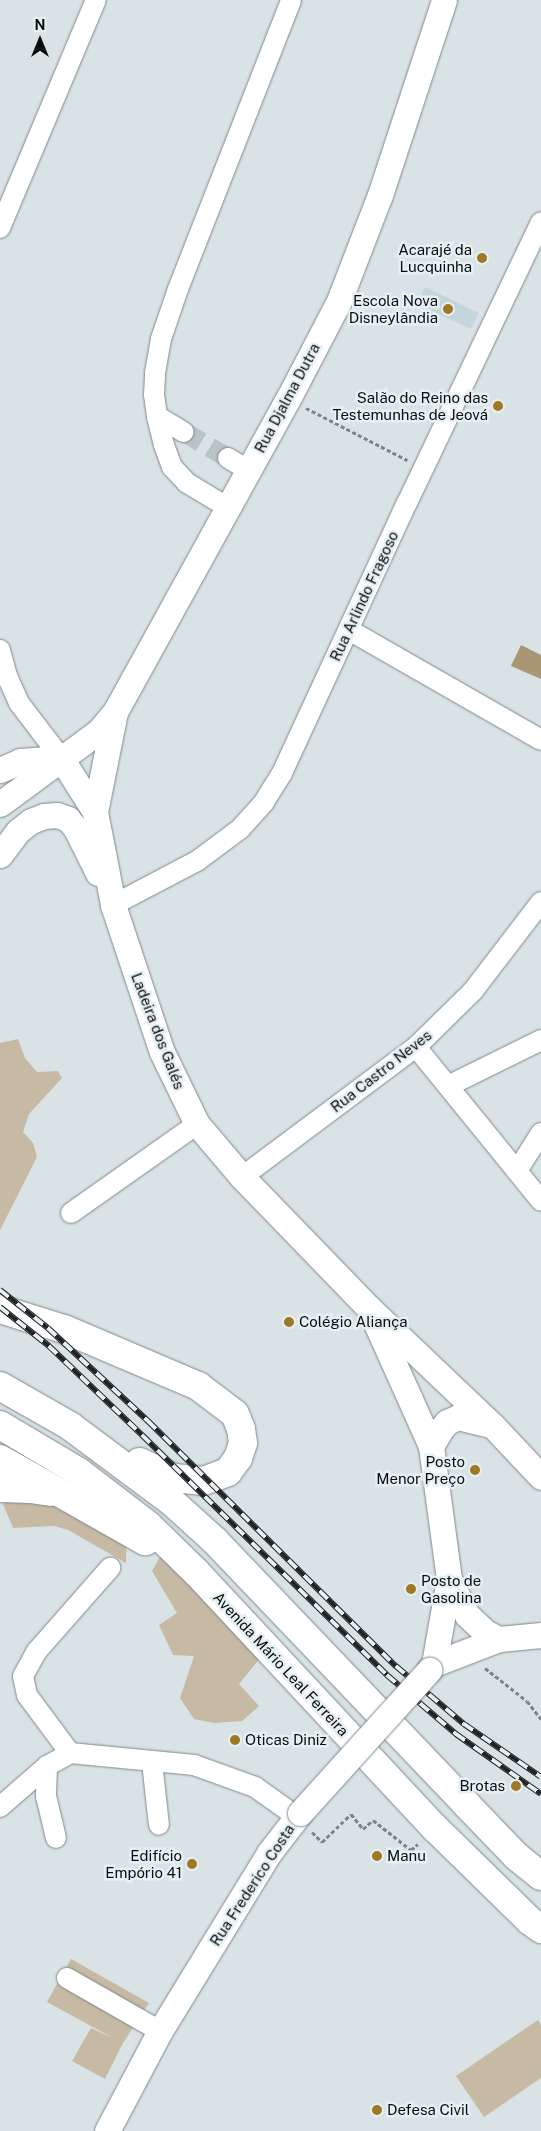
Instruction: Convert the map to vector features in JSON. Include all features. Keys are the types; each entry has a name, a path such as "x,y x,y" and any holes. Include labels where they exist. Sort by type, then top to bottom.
{"highway":[{"path":"0,1309 64,1329 198,1386 235,1414 241,1428 243,1443 238,1458 228,1472 203,1481 174,1478 70,1426 0,1386"},
{"name":"Avenida Mário Leal Ferreira","path":"0,1425 79,1472 114,1497 149,1526 197,1573 435,1828 537,1930"},
{"path":"70,1426 146,1480 215,1541 466,1806 516,1856 541,1876"},
{"path":"0,1459 66,1495 197,1573"},
{"path":"0,1488 30,1489 66,1495"}],"main road":[{"name":"Rua Djalma Dutra","path":"0,804 99,731 115,712 227,507 238,464 288,399 339,301 373,213 439,1"},
{"path":"95,812 115,712"},
{"path":"0,770 20,761 61,758"},
{"name":"Ladeira dos Galés","path":"61,758 95,812 113,905 162,1052 197,1124 242,1177 368,1307 493,1426 541,1477"},
{"path":"0,855 18,831 31,821 44,816 57,815 68,819 76,829 113,905"},
{"name":"Ladeira dos Galés","path":"368,1307 431,1446 449,1579"},
{"path":"431,1446 447,1422 458,1417 493,1426"},
{"path":"449,1579 467,1615 485,1632 499,1639"},
{"path":"431,1667 449,1579"},
{"name":"Rua Frederico Costa","path":"107,2131 160,2031 270,1853 298,1815 431,1667 499,1639 541,1635"}],"street":[{"path":"0,228 96,0"},
{"path":"227,507 187,483 172,467 157,416 154,395 155,373 161,339 178,289 291,0"},
{"name":"Rua Arlindo Fragoso","path":"113,905 197,861 222,844 254,814 282,773 407,503 541,222"},
{"path":"157,416 184,432"},
{"path":"349,630 541,740"},
{"path":"0,650 7,676 19,702 61,758"},
{"name":"Rua Castro Neves","path":"242,1177 416,1047 473,991 541,902"},
{"path":"448,1086 541,1040"},
{"path":"416,1047 541,1201"},
{"path":"72,1213 197,1124"},
{"path":"517,1171 541,1133"},
{"path":"198,1386 251,1412"},
{"path":"70,1753 27,1695 23,1676 37,1651 110,1568"},
{"path":"0,1807 47,1766 70,1753 194,1765 256,1787 298,1815"},
{"path":"152,1762 159,1825"},
{"path":"47,1766 46,1796 56,1838"},
{"path":"67,1978 160,2031"}],"path":[{"path":"288,399 385,448"},
{"path":"465,1652 527,1701 541,1719"},
{"path":"322,1842 351,1814 363,1829 373,1820 412,1850"}],"shaded area":[{"name":"Escola Nova Disneylândia","path":"425,287 479,313 471,329 417,304"},
{"path":"521,645 541,655 541,679 511,666"},
{"path":"18,1039 25,1058 37,1072 58,1071 62,1078 29,1114 23,1132 33,1143 37,1157 0,1230 0,1043"},
{"path":"28,1494 127,1521 126,1563 68,1530 54,1526 13,1528 3,1504 10,1496"},
{"path":"163,1551 261,1657 239,1684 259,1706 242,1721 214,1723 194,1719 180,1698 194,1656 173,1655 159,1625 177,1613 152,1571"},
{"path":"71,1959 149,2003 123,2043 105,2079 72,2061 91,2028 113,2038 47,2002"},
{"path":"538,2020 541,2025 541,2078 484,2117 456,2076"}],"tunnel":[{"path":"184,432 228,458"}],"railway":[{"path":"0,1290 48,1328 148,1421 396,1666 464,1724 541,1777"},
{"path":"0,1307 49,1346 387,1675 456,1734 541,1794"}],"place":[{"name":"Acarajé da Lucquinha","path":"482,258"},
{"name":"Escola Nova Disneylândia","path":"448,309"},
{"name":"Salão do Reino das Testemunhas de Jeová","path":"498,406"},
{"name":"Colégio Aliança","path":"289,1322"},
{"name":"Posto Menor Preço","path":"475,1470"},
{"name":"Posto de Gasolina","path":"411,1589"},
{"name":"Oticas Diniz","path":"235,1740"},
{"name":"Brotas","path":"516,1786"},
{"name":"Manu","path":"377,1856"},
{"name":"Edifício Empório 41","path":"192,1864"},
{"name":"Defesa Civil","path":"377,2110"}]}
